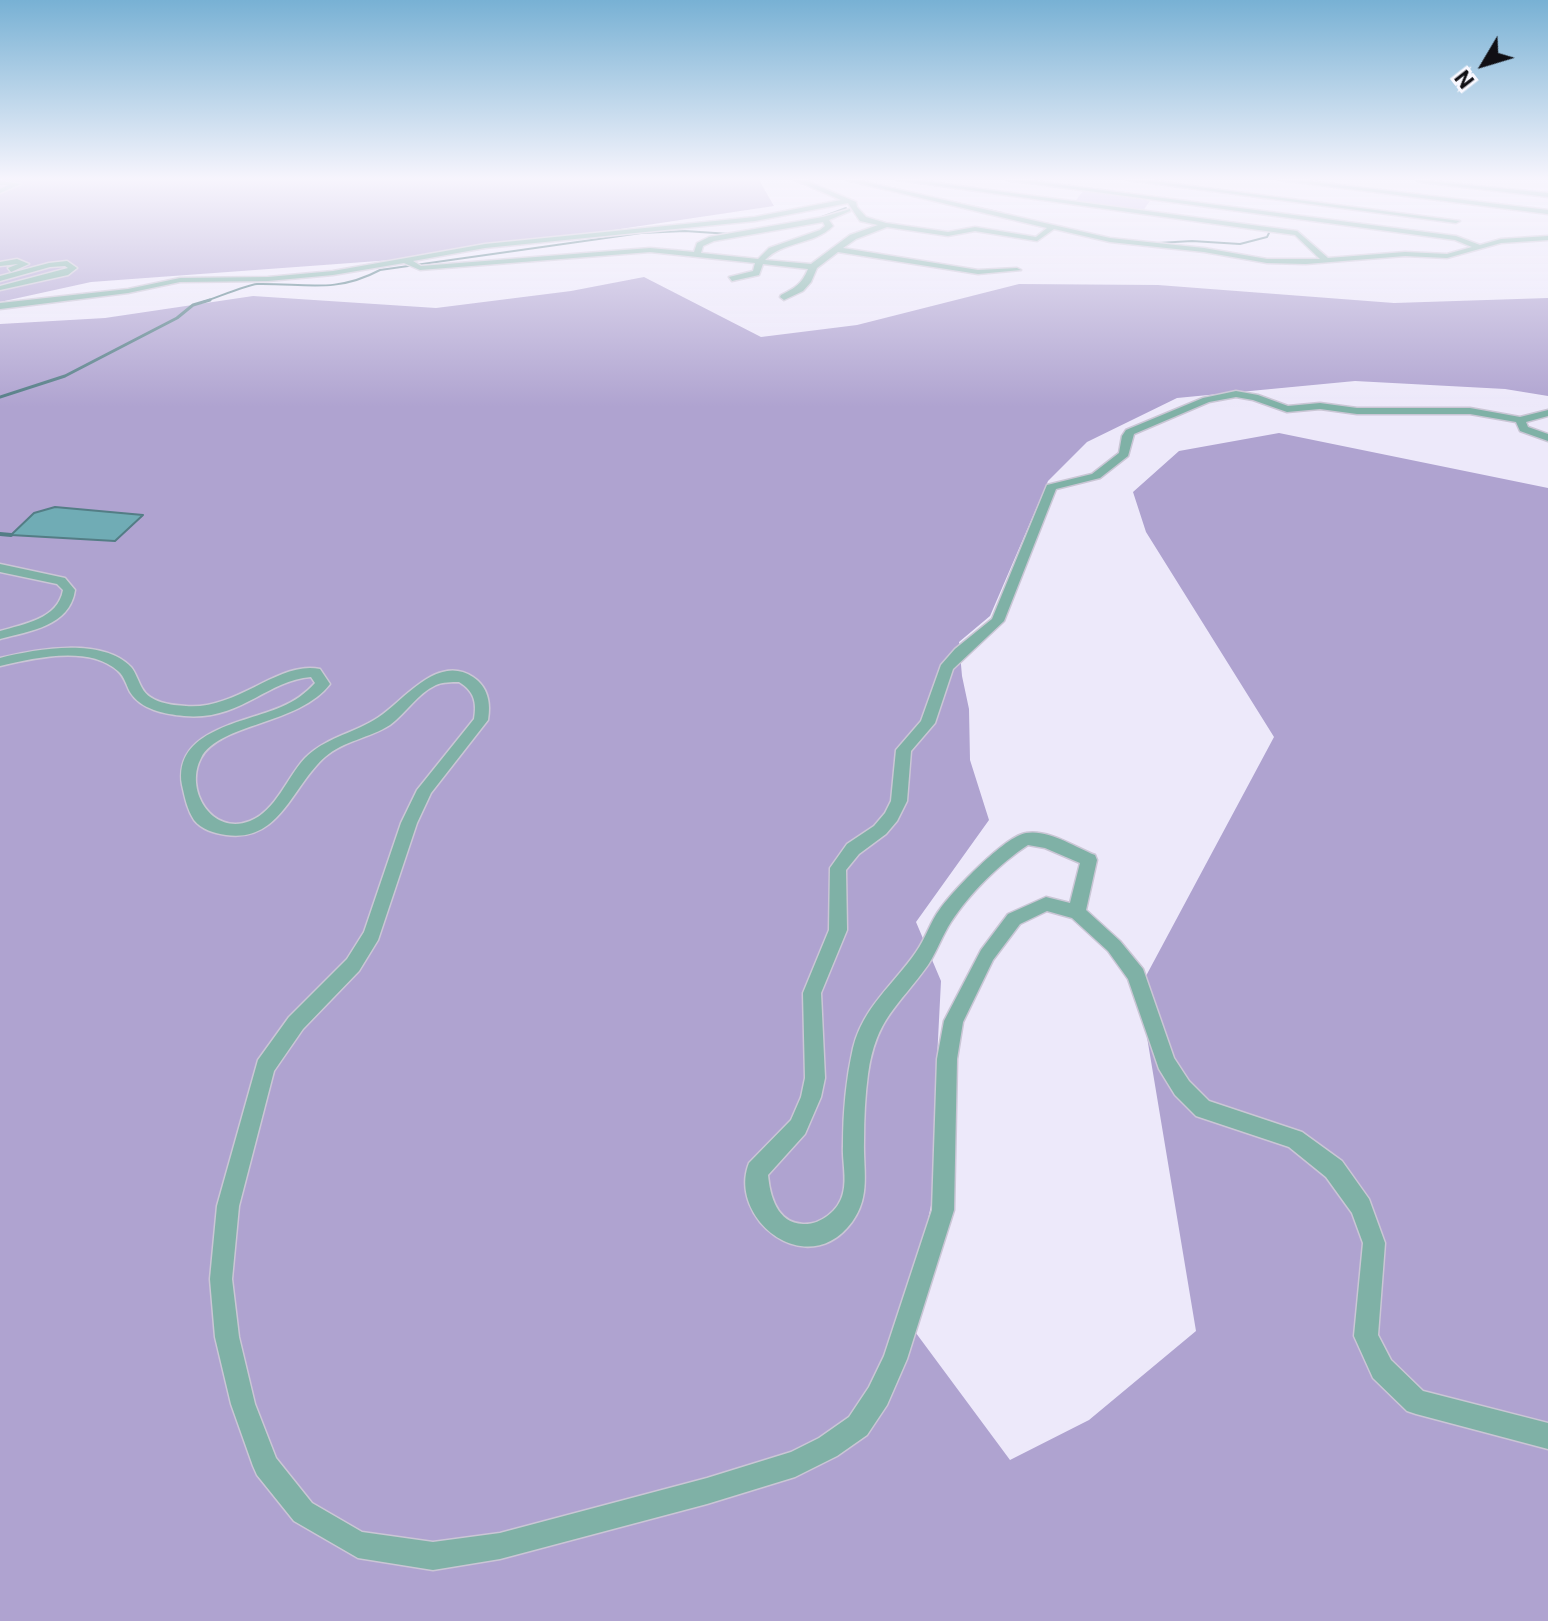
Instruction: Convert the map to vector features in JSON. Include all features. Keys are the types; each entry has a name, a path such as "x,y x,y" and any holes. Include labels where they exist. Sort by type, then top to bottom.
{"street":[{"path":"412,264 446,256"},
{"path":"0,306 139,289 180,280 285,278 412,264 557,256"},
{"path":"692,256 813,267"},
{"path":"732,279 756,273 760,261 769,256"},
{"path":"784,297 807,282 813,267 828,256"},
{"path":"878,256 978,272 1017,270"},
{"path":"1236,256 1267,261 1306,262 1448,256"},
{"path":"1321,256 1325,259"},
{"path":"0,264 17,261 25,264 0,276"},
{"path":"0,276 57,263 67,263 73,268 65,273 0,288"},
{"path":"1077,912 1089,860 1037,840 1019,842 973,885 948,911 922,958 868,1028 862,1051 853,1147 854,1198 845,1215 835,1227 819,1235 785,1232 772,1221 762,1205 757,1171 798,1127 811,1097 815,1078 812,993 838,930 838,868 853,849 880,830 891,817 899,801 904,750 928,723 946,668 997,621 1051,487 1096,476 1124,454 1130,432 1201,402 1230,394 1247,394 1287,409 1320,406 1357,411 1470,411 1520,420 1548,413"},
{"path":"1520,420 1524,429 1548,438"},
{"path":"0,568 61,581 69,590 69,600 64,609 54,615 0,635"},
{"path":"0,662 49,652 99,658 125,669 139,696 153,704 189,711 235,706 293,675 315,672 323,684 309,698 208,741 189,758 186,766 188,786 201,819 212,826 226,829 251,825 275,813 320,752 387,720 427,684 437,679 462,677 479,690 484,709 481,720 420,801 387,881 372,935 353,965 296,1023 265,1067 228,1206 221,1279 227,1337 243,1404 266,1466 303,1512 358,1545 433,1556 500,1546 707,1491 795,1464 828,1447 858,1426 878,1396 895,1359 943,1210 947,1059 954,1021 968,987 1014,919 1046,904 1077,912 1114,946 1136,975 1166,1062 1182,1088 1203,1109 1295,1139 1334,1169 1361,1207 1374,1243 1366,1336 1382,1369 1416,1402 1548,1436"}],"shaded area":[{"path":"0,256 442,256 91,282 0,302"},
{"path":"644,277 761,337 857,325 1019,284 1158,285 1394,303 1548,298 1548,396 1505,389 1355,381 1177,398 1087,442 1048,481 990,616 959,642 969,709 970,760 989,820 916,922 941,981 936,1078 939,1167 925,1234 913,1329 1010,1460 1089,1420 1196,1331 1139,989 1274,737 1146,532 1133,492 1179,451 1279,433 1548,488 1548,1621 0,1621 0,324 105,318 253,296 436,308 571,291"}],"water":[{"path":"55,507 143,515 115,541 11,535 34,513"}],"waterway":[{"path":"203,302 257,284 334,285 380,270 481,256"},
{"path":"0,397 65,376 177,318 193,305 210,300"},
{"path":"0,534 11,535"}]}
